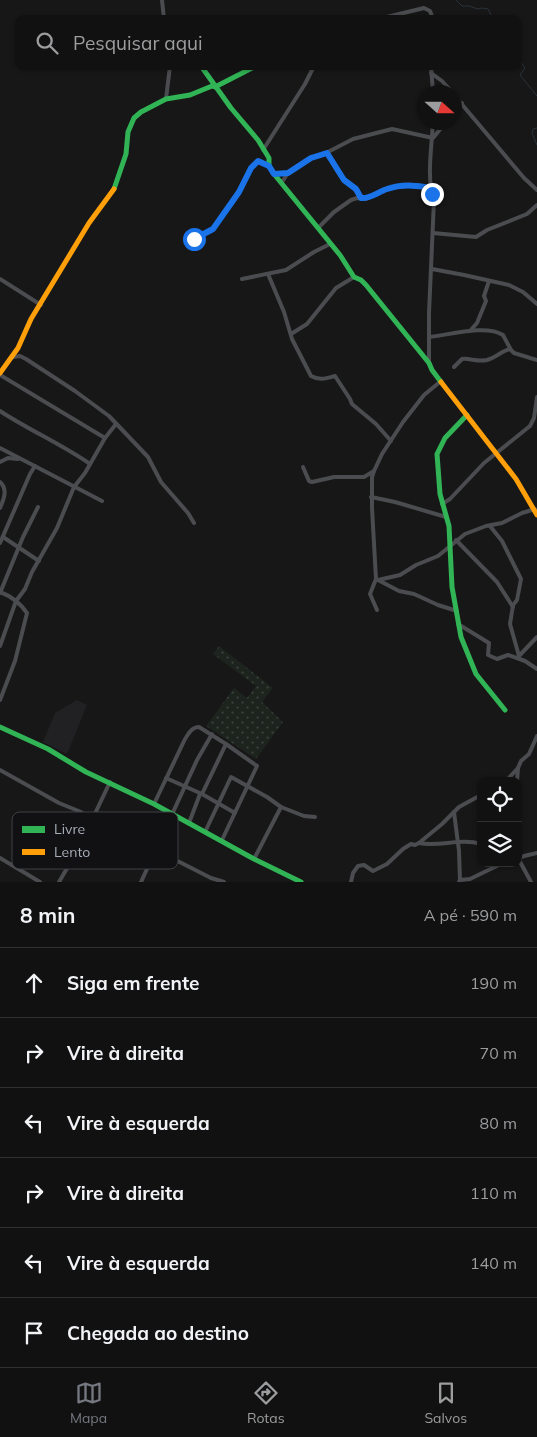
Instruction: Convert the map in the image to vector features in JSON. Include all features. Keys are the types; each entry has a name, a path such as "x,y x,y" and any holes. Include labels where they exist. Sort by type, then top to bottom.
{"street":[{"path":"162,0 164,15"},
{"path":"395,15 424,8 430,11 432,15"},
{"path":"166,99 170,70"},
{"path":"204,70 258,140 269,158 269,166"},
{"path":"105,438 0,374 13,358 27,334 31,319 89,223 116,186 126,154 128,132 134,118 141,112 166,99 190,95 212,86 215,87 248,70"},
{"path":"263,150 312,70"},
{"path":"431,73 432,85"},
{"path":"431,73 446,85"},
{"path":"462,103 524,178 537,190"},
{"path":"282,182 288,173 311,158 327,153 353,139 392,129 433,138"},
{"path":"377,579 402,574 416,565 438,556 465,534 502,523 522,513 536,512 520,484 432,370 430,363 429,337 434,233 434,200 431,188 433,130"},
{"path":"433,138 440,130"},
{"path":"327,153 344,180 356,189 361,198"},
{"path":"194,239 213,229 239,192 253,165 260,161 269,166 340,255 354,277 361,280 430,363"},
{"path":"274,174 288,173"},
{"path":"319,228 351,200 366,198 390,188 414,186 431,188"},
{"path":"434,233 476,237 486,230 527,214 537,205"},
{"path":"242,279 286,270 310,254 330,244"},
{"path":"432,269 509,285 518,289 537,304"},
{"path":"268,274 304,365 311,376 327,379 335,376 352,404 376,424 390,441"},
{"path":"291,334 307,324 336,288 354,277"},
{"path":"0,279 40,305"},
{"path":"470,331 477,322 486,302 484,296 489,281"},
{"path":"429,337 470,331 491,331 502,334 514,353 537,360"},
{"path":"454,367 462,358 473,361 486,360 510,349"},
{"path":"13,358 20,356 103,410 148,457 161,482 188,513 194,523"},
{"path":"377,610 370,594 377,579 371,497 372,477 390,441 424,395 441,381"},
{"path":"442,504 450,500 484,463 530,426 534,418 537,397"},
{"path":"0,411 90,464"},
{"path":"467,415 442,442 436,454 442,504 449,526 452,587 458,624 473,668 505,710"},
{"path":"0,646 16,601 25,589 57,528 74,487 85,474 105,438 116,424"},
{"path":"0,448 102,501"},
{"path":"0,462 8,458 20,459"},
{"path":"0,543 35,466"},
{"path":"303,468 309,481 312,482 334,476 364,476 374,471"},
{"path":"0,482 3,484 5,491 0,508"},
{"path":"371,497 446,517"},
{"path":"0,700 14,661 27,613 8,595 0,593 38,507"},
{"path":"490,526 502,541 522,579 517,600 513,607 510,626 518,657"},
{"path":"3,537 39,561"},
{"path":"456,540 496,582 513,607"},
{"path":"377,579 398,591 414,594 457,612"},
{"path":"458,624 489,643 488,655 497,659 508,655 518,657 537,669"},
{"path":"518,657 537,637"},
{"path":"0,727 48,749 86,772 168,812"},
{"path":"154,804 190,731 199,727 257,766 222,840"},
{"path":"173,812 212,734"},
{"path":"510,777 529,754 536,738"},
{"path":"189,823 207,781 226,744"},
{"path":"517,777 518,768"},
{"path":"0,770 39,793 81,812"},
{"path":"205,832 231,777 267,796 281,807 304,816 315,817"},
{"path":"166,778 201,794 234,813"},
{"path":"97,812 110,782"},
{"path":"351,882 353,873 358,866 364,865 373,871 387,864 403,849 419,843 464,804 477,797"},
{"path":"254,859 281,807"},
{"path":"454,812 459,881 494,867"},
{"path":"178,817 254,859 301,882"},
{"path":"419,843 477,844"},
{"path":"522,857 537,853"},
{"path":"0,858 12,865"},
{"path":"178,861 211,878 224,882"},
{"path":"522,866 531,882"},
{"path":"18,869 40,882"},
{"path":"59,882 67,869"},
{"path":"141,882 147,869"}],"shaded area":[{"path":"219,646 273,688 262,702 283,722 256,759 206,726 234,688 247,698 256,686 213,654"},
{"path":"77,700 87,705 67,754 43,742 55,713"}],"waterway":[{"path":"456,0 462,6 488,9 491,15"},
{"path":"522,64 525,68 520,75 537,96"},
{"path":"537,128 533,129 532,133 537,145"}],"traffic: fast":[{"path":"204,70 231,108 258,140 269,158 269,166 274,174 340,255 354,277 366,285 429,363 441,382"},
{"path":"114,189 126,154 128,132 134,118 141,112 166,99 190,95 212,86 215,87 248,70"},
{"path":"467,415 445,438 437,454 440,494 449,526 452,587 461,637 476,674 505,710"},
{"path":"0,727 48,749 86,772 169,812"},
{"path":"178,817 254,859 301,882"}],"traffic: slow":[{"path":"0,373 18,348 31,319 89,223 114,189"},
{"path":"441,382 516,479 537,515"}],"route":[{"path":"194,239 213,229 239,192 251,168 258,161 269,166 274,174 288,173 311,158 327,153 344,180 356,189 361,198 366,198 386,189 409,186 431,188 432,194"}]}
